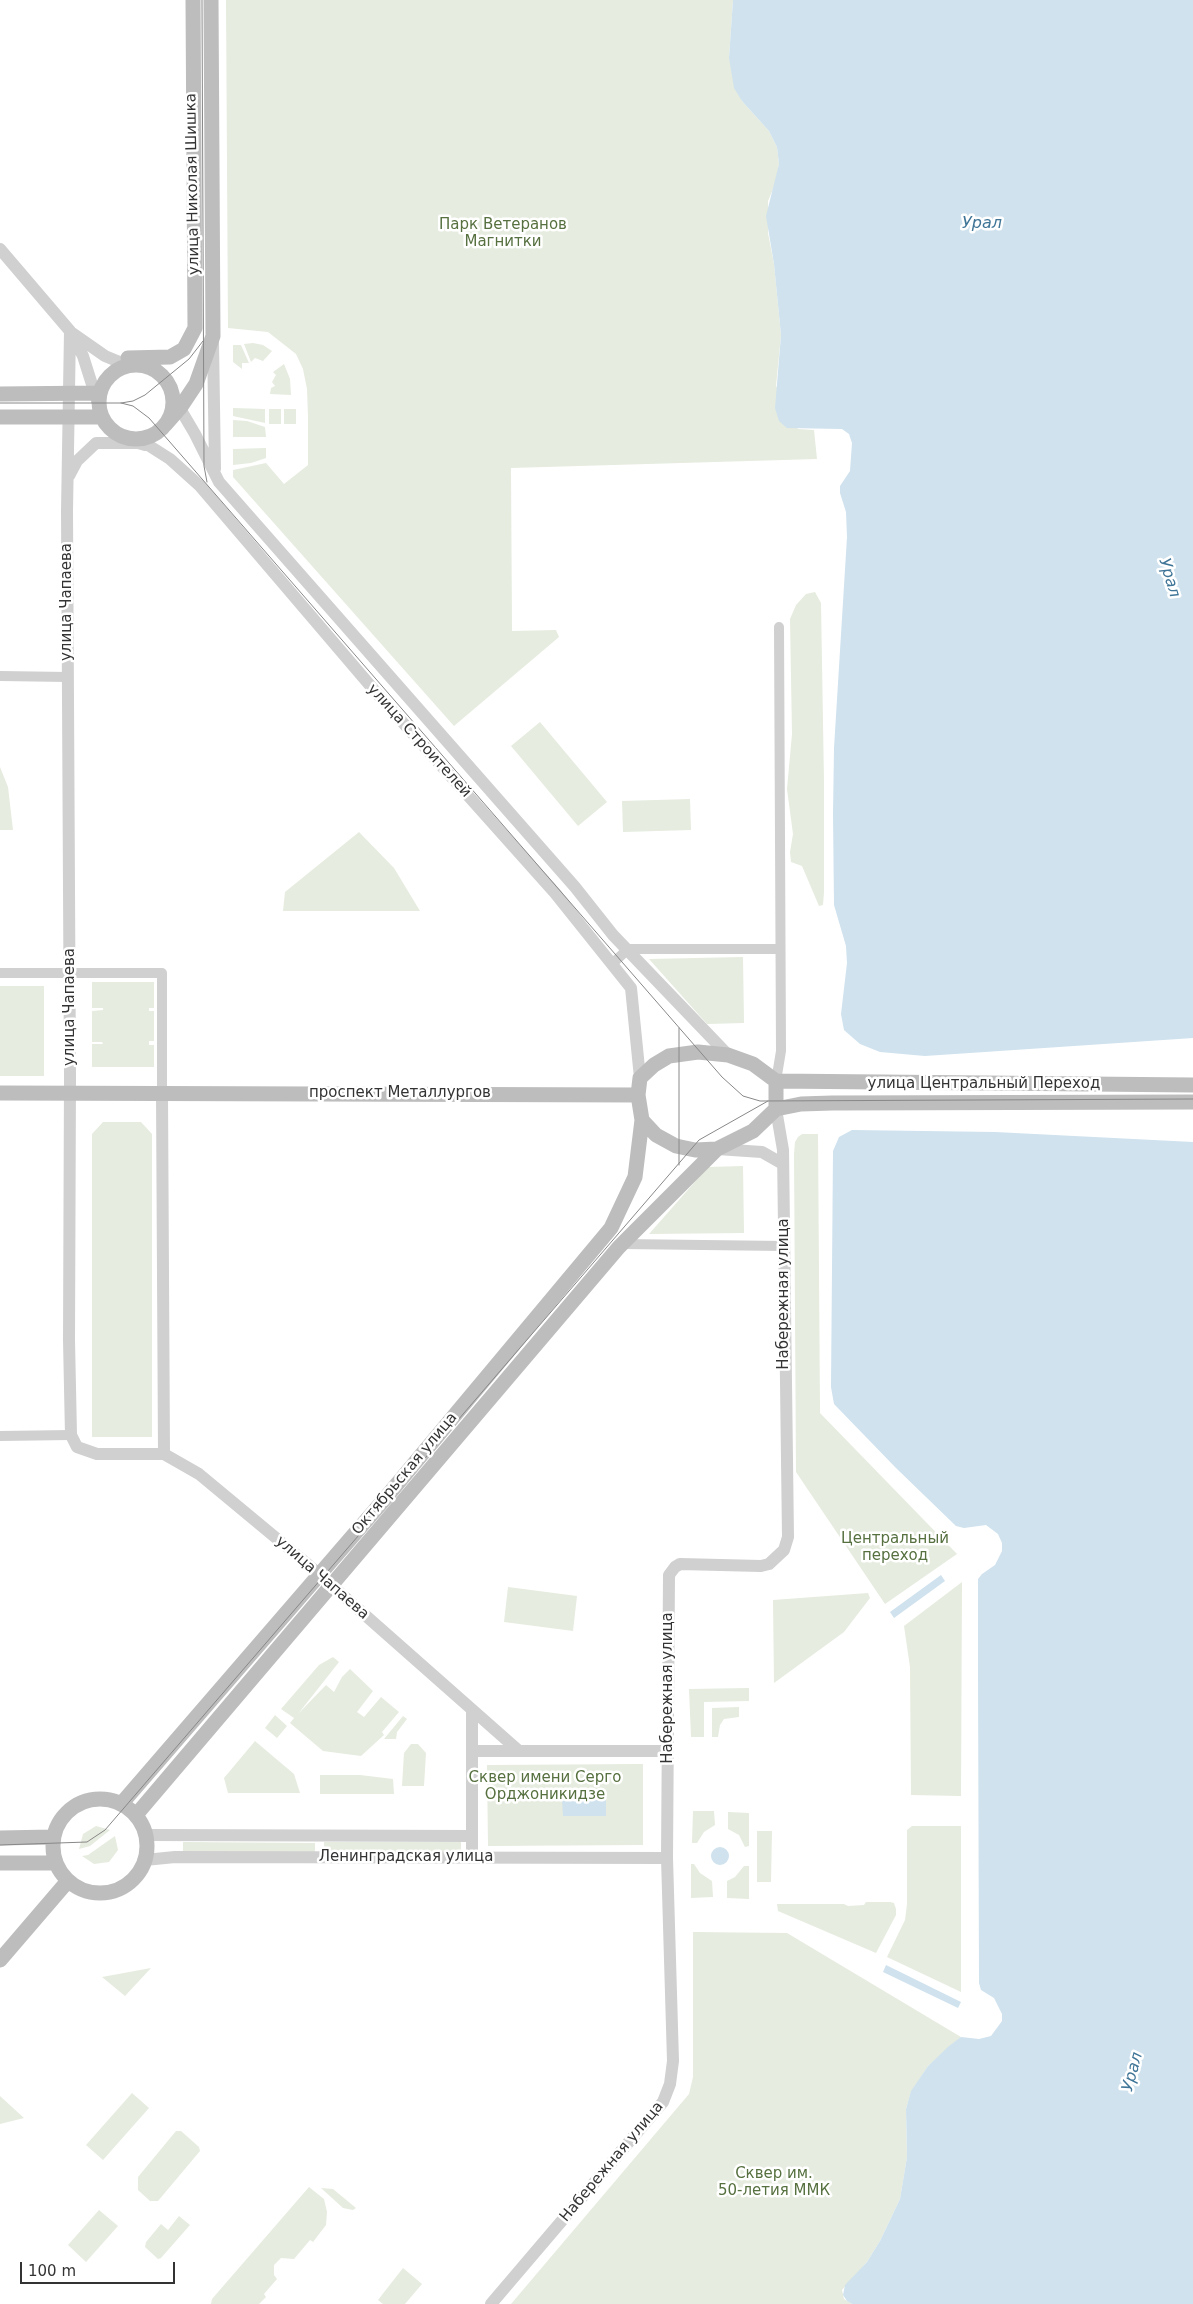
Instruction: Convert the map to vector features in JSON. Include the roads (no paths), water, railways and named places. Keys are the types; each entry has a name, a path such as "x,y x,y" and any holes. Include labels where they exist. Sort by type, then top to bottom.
{"main road":[{"name":"улица Николая Шишка","path":"135,363 170,357 184,349 195,328 192,0"},
{"name":"улица Николая Шишка","path":"164,425 180,408 202,371 213,336 211,0"},
{"path":"192,82 210,82"},
{"path":"135,363 162,376 172,395 172,410 164,425 152,434 131,438 111,429 101,414 98,393 112,374 135,363"},
{"path":"0,394 98,393"},
{"path":"0,417 68,417 101,414"},
{"path":"698,1052 728,1055 753,1064 776,1081 776,1109 753,1131 717,1149 695,1150 676,1146 656,1135 642,1120 638,1095 640,1078 654,1065 670,1056 698,1052"},
{"name":"улица Центральный Переход","path":"776,1081 1193,1085"},
{"name":"проспект Металлургов","path":"0,1093 638,1095"},
{"name":"улица Центральный Переход","path":"776,1109 801,1104 848,1103 1193,1102"},
{"name":"Октябрьская улица","path":"136,1815 611,1228 635,1177 642,1120"},
{"name":"Октябрьская улица","path":"122,1803 325,1580 622,1244 717,1149"},
{"path":"101,1798 122,1803 136,1815 146,1835 145,1860 136,1878 119,1890 92,1894 67,1882 55,1863 52,1837 62,1815 80,1802 101,1798"},
{"path":"0,1838 52,1837"},
{"path":"0,1862 55,1863"},
{"path":"0,1960 67,1882"}],"street":[{"path":"0,249 70,331 83,356 98,393"},
{"path":"70,331 92,346 112,356 135,363"},
{"name":"улица Чапаева","path":"70,331 68,393 68,677 70,973 69,1340 71,1435 77,1447 97,1454 164,1454 199,1474 325,1580 519,1751"},
{"name":"улица Николая Шишка","path":"213,336 215,477"},
{"name":"улица Строителей","path":"172,395 208,458 215,477 628,949 728,1055"},
{"path":"68,478 77,461 96,444 131,438"},
{"name":"улица Строителей","path":"131,438 153,447 170,458 200,486 380,697 555,893 612,964 631,988 640,1078"},
{"path":"96,444 138,443 153,447"},
{"path":"776,1081 781,1052 779,949 779,628"},
{"path":"0,676 68,677"},
{"path":"612,964 628,949 779,949"},
{"path":"0,973 162,973 164,1454"},
{"name":"Набережная улица","path":"491,2304 663,2102 670,2084 673,2061 667,1858 668,1581 671,1571 680,1564 761,1566 778,1558 787,1543 783,1164 776,1109"},
{"path":"717,1149 762,1152 783,1164"},
{"path":"622,1244 784,1246"},
{"path":"0,1436 71,1435"},
{"path":"472,1711 472,1857"},
{"path":"472,1751 668,1751"},
{"name":"Ленинградская улица","path":"146,1835 472,1836"},
{"name":"Ленинградская улица","path":"145,1860 175,1856 667,1858"}],"water":[{"name":"Урал","path":"733,0 1193,0 1193,1038 925,1056 880,1052 860,1044 844,1030 841,1014 847,963 846,946 834,905 833,814 834,748 847,537 846,512 840,493 840,486 850,471 852,443 849,434 842,429 787,428 779,421 775,408 781,335 774,264 766,216 779,164 777,147 769,131 742,101 734,88 729,58"},
{"name":"Урал","path":"852,1130 995,1132 1193,1142 1193,2304 852,2304 843,2295 845,2285 867,2262 880,2241 900,2199 907,2157 906,2109 911,2091 928,2066 949,2046 961,2037 979,2039 991,2036 1002,2021 1002,2014 994,1998 981,1990 979,1983 978,1579 995,1565 1002,1551 1002,1543 998,1534 986,1525 964,1528 956,1526 834,1404 831,1387 833,1151 839,1137"},
{"path":"941,1575 945,1581 894,1618 890,1612"},
{"path":"562,1800 606,1800 606,1816 563,1816"},
{"path":"716,1847 724,1847 729,1852 727,1863 716,1865 711,1860 711,1852"},
{"path":"886,1965 961,2002 958,2008 883,1972"}],"tram line":[{"path":"202,0 204,466 207,482"},
{"path":"0,403 121,403 133,401 145,395 189,359 203,341"},
{"path":"121,403 133,406 149,418 722,1077 743,1096 760,1101 1193,1099"},
{"path":"679,1028 679,1165"},
{"path":"0,1845 87,1842 105,1830 699,1140 768,1101"}],"park label":[{"name":"Парк Ветеранов Магнитки","path":"503,234"},
{"name":"Центральный переход","path":"895,1548"},
{"name":"Сквер имени Серго Орджоникидзе","path":"545,1786"},
{"name":"Сквер им. 50-летия ММК","path":"774,2182"}]}
